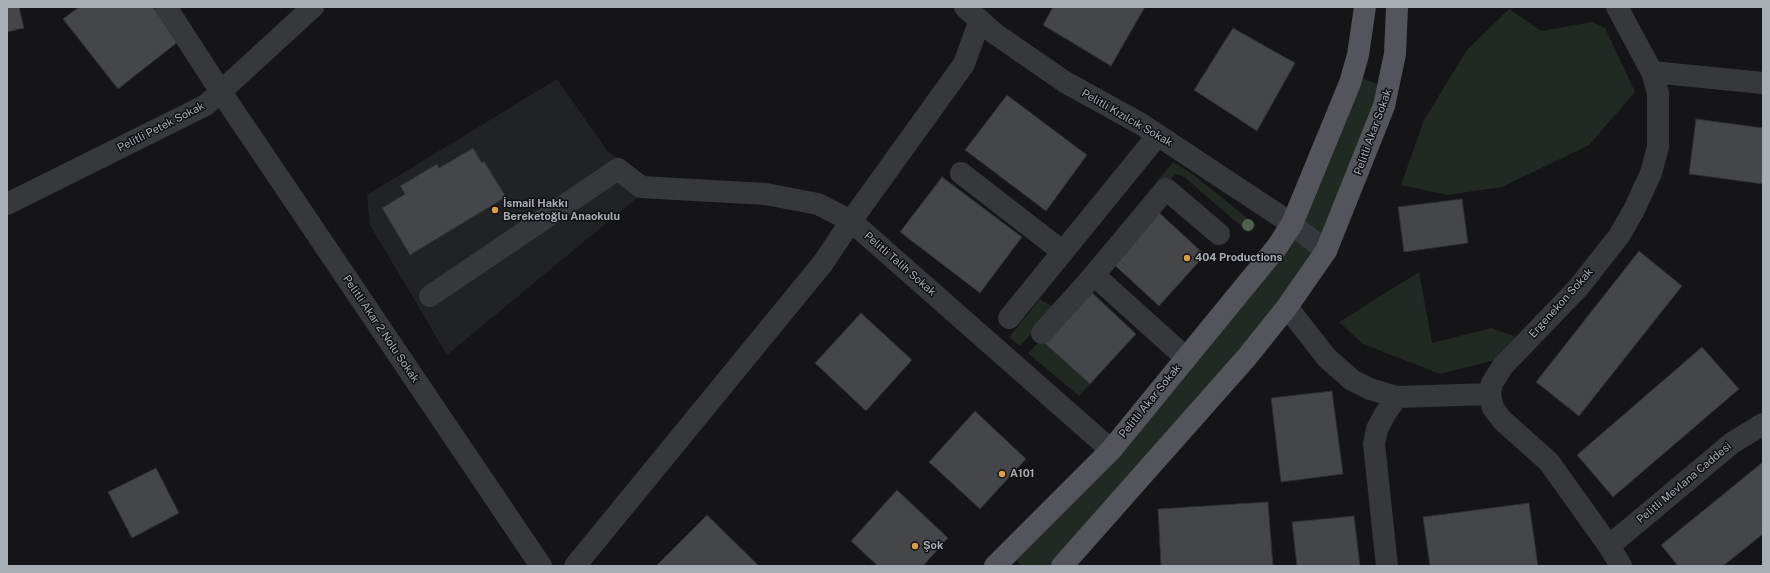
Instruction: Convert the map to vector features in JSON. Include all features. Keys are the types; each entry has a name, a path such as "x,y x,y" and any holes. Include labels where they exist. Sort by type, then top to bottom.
{"main road":[{"name":"Pelitli Akar Sokak","path":"995,566 1111,450 1277,247 1292,224 1350,83 1358,55 1365,7"},
{"name":"Pelitli Akar Sokak","path":"1062,566 1247,357 1287,307 1326,251 1384,106 1395,54 1397,7"}],"street":[{"name":"Pelitli Akar 2 Nolu Sokak","path":"166,7 221,92 541,566"},
{"name":"Pelitli Petek Sokak","path":"7,204 206,105 313,7"},
{"name":"Ergenekon Sokak","path":"1490,394 1492,383 1503,366 1578,288 1619,236 1634,210 1651,173 1658,147 1658,93 1652,72 1618,7"},
{"name":"Pelitli Kızılcık Sokak","path":"972,14 994,33 1065,82 1158,134 1292,224"},
{"path":"575,566 822,263 964,64 972,14"},
{"path":"1652,72 1763,83"},
{"path":"1009,318 1158,134"},
{"name":"Pelitli Talih Sokak","path":"430,296 618,169 641,187 766,194 818,204 851,221 1111,450"},
{"path":"961,173 1063,252"},
{"path":"1042,333 1094,275 1166,189 1220,234"},
{"path":"1292,224 1326,251"},
{"path":"1094,275 1186,358"},
{"path":"1287,307 1327,358 1352,380 1370,389 1397,397 1490,394 1493,408 1502,420 1549,462 1609,546 1621,566"},
{"path":"1388,566 1374,444 1377,429 1397,397"},
{"name":"Pelitli Mevlana Caddesi","path":"1609,546 1732,443 1763,424"}],"shaded area":[{"path":"1509,9 1541,31 1592,22 1605,28 1635,92 1589,145 1502,187 1447,195 1401,185 1424,120 1467,50"},
{"path":"1353,74 1388,89 1329,239 1295,216"},
{"name":"İsmail Hakkı Bereketoğlu Anaokulu","path":"557,79 608,152 656,182 447,355 370,225 367,195"},
{"path":"1173,162 1191,173 1256,225 1249,233 1183,176 1176,174 1020,346 1009,337 1040,299 1053,307"},
{"path":"1287,231 1319,257 1058,566 1022,566 1009,553"},
{"path":"1419,272 1432,343 1491,328 1516,337 1499,359 1440,374 1363,344 1339,322"},
{"path":"1041,340 1090,384 1079,396 1028,353"}],"building":[{"path":"7,7 19,7 24,28 7,32"},
{"path":"79,7 153,7 179,41 118,89 63,19"},
{"path":"1053,7 1145,7 1111,66 1043,25"},
{"path":"1233,28 1295,63 1257,131 1194,90"},
{"path":"1007,95 1087,155 1046,211 965,150"},
{"path":"1696,119 1763,128 1763,184 1689,174"},
{"path":"473,148 482,163 484,161 506,197 410,255 382,208 405,194 400,186 437,164 439,168"},
{"path":"942,177 1022,237 980,293 900,232"},
{"path":"1462,199 1468,243 1404,252 1398,207"},
{"path":"1154,208 1205,255 1159,306 1108,259"},
{"path":"1639,251 1682,286 1579,416 1536,382"},
{"path":"1085,286 1136,334 1090,384 1041,340"},
{"path":"861,313 912,360 866,411 815,363"},
{"path":"1702,347 1739,389 1613,497 1577,455"},
{"path":"1332,391 1343,474 1281,482 1271,398"},
{"path":"975,411 1026,459 980,509 929,462"},
{"path":"1763,462 1763,534 1723,566 1678,566 1661,545"},
{"path":"156,468 179,513 132,538 108,492"},
{"path":"897,490 948,538 923,566 878,566 851,541"},
{"path":"1268,502 1273,566 1161,566 1158,509"},
{"path":"1529,503 1538,566 1430,566 1423,517"},
{"path":"707,515 758,565 656,566"},
{"path":"1354,516 1360,566 1297,566 1292,522"}],"place":[{"name":"İsmail Hakkı Bereketoğlu Anaokulu","path":"495,210"},
{"name":"404 Productions","path":"1187,258"},
{"name":"A101","path":"1002,474"},
{"name":"Şok","path":"915,546"}]}
